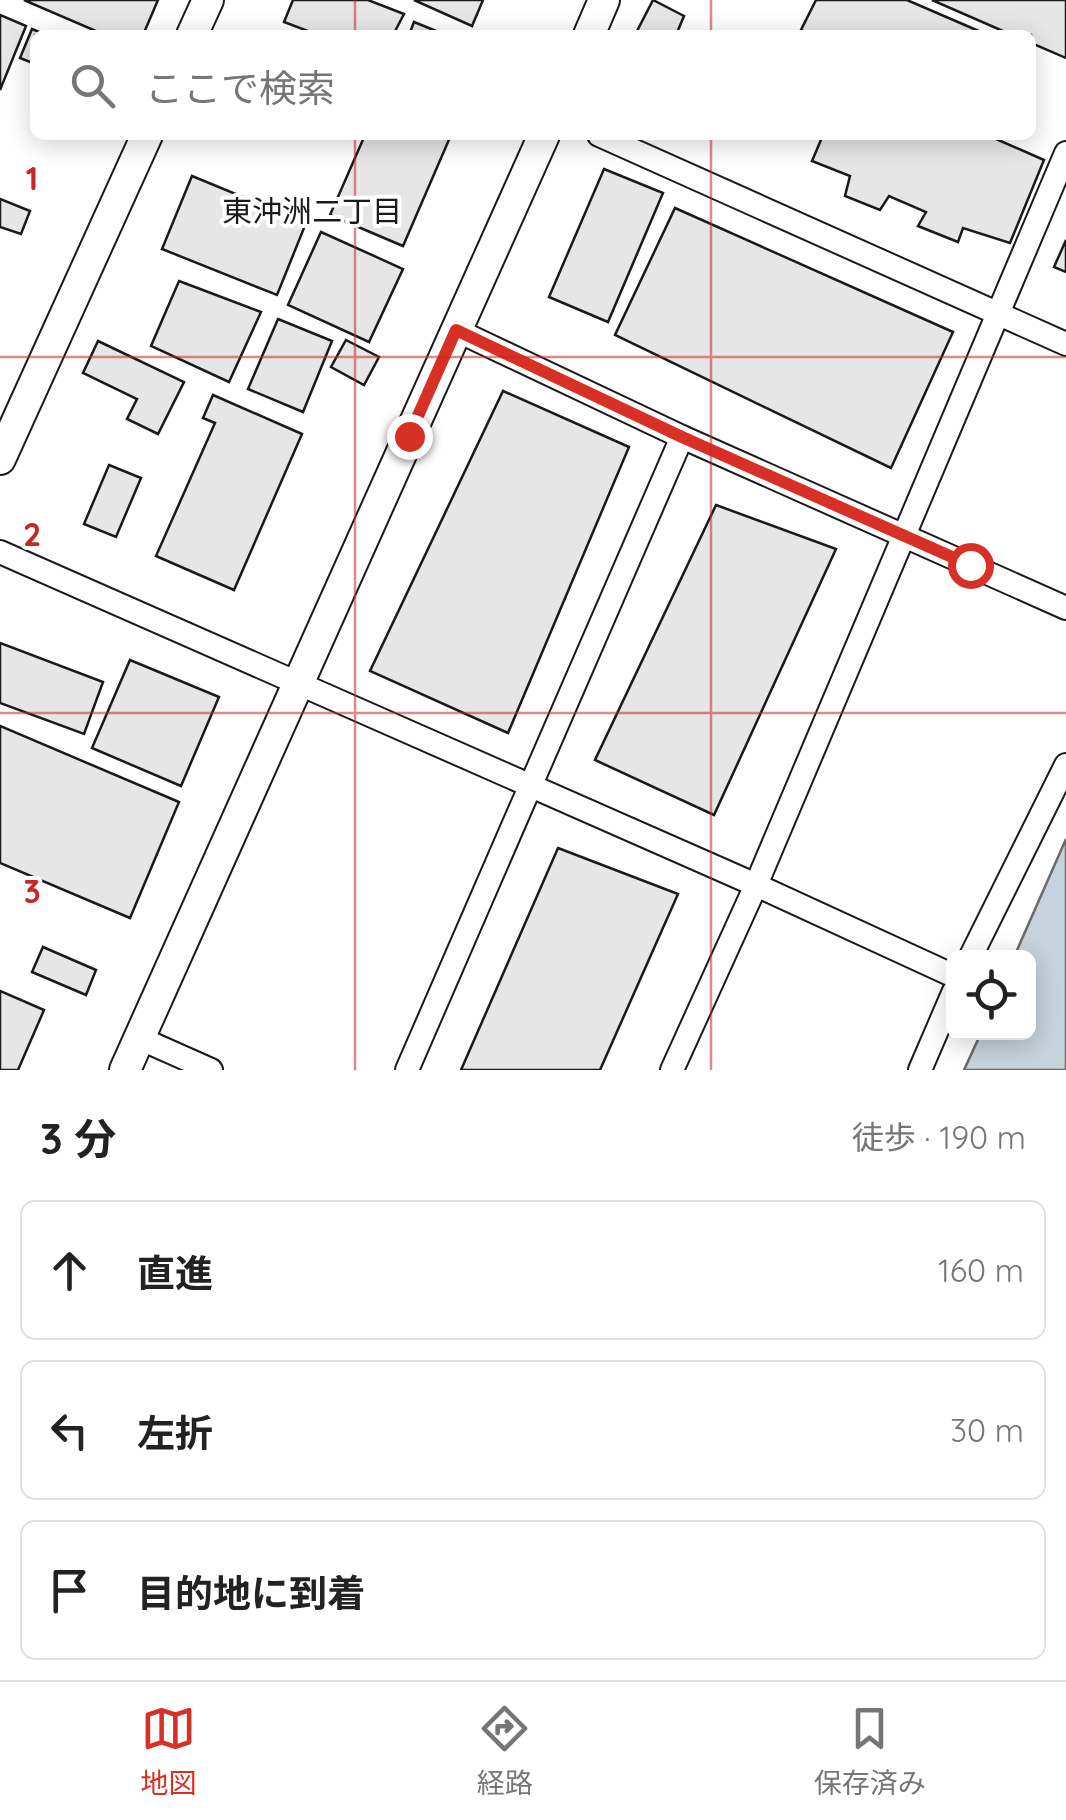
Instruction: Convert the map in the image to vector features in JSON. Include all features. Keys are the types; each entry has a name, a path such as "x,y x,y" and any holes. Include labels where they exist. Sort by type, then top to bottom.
{"street":[{"path":"194,30 208,0"},
{"path":"591,30 604,0"},
{"path":"0,459 145,140"},
{"path":"125,1070 542,140"},
{"path":"610,140 1066,344"},
{"path":"672,1070 906,537 996,313 1066,153"},
{"path":"456,330 682,437 1066,608"},
{"path":"407,1070 682,437"},
{"path":"0,552 946,972"},
{"path":"974,950 1066,765"},
{"path":"920,1070 946,1010"},
{"path":"139,1038 211,1070"}],"shaded area":[{"path":"1066,839 1066,1070 964,1070 978,1040 1036,1040 1036,950 1017,950"}],"building":[{"path":"24,0 158,0 145,30 93,30"},
{"path":"293,0 368,0 404,14 396,30 305,30 284,22"},
{"path":"414,0 483,0 472,26"},
{"path":"653,0 684,16 678,30 638,30"},
{"path":"816,0 907,0 976,30 801,30"},
{"path":"932,0 1066,0 1066,58 1036,45 1036,30 1001,30"},
{"path":"0,15 26,26 0,90"},
{"path":"414,22 434,30 411,30"},
{"path":"30,34 30,62 20,58"},
{"path":"363,140 449,140 403,246 330,215"},
{"path":"821,140 998,140 1044,160 1010,243 963,228 958,242 918,226 926,212 889,196 880,210 845,196 850,176 812,161"},
{"path":"604,169 663,193 608,322 549,297"},
{"path":"192,176 306,223 277,295 162,249"},
{"path":"0,199 30,211 21,234 0,227"},
{"path":"675,208 953,332 891,468 615,335"},
{"path":"321,232 403,269 369,342 288,305"},
{"path":"1066,240 1066,272 1054,267"},
{"path":"179,281 261,312 229,382 151,346"},
{"path":"278,319 332,341 303,412 248,389"},
{"path":"346,340 379,357 364,385 331,367"},
{"path":"98,341 184,382 158,434 127,419 137,399 83,373"},
{"path":"503,391 629,447 508,733 370,671"},
{"path":"213,395 302,434 234,590 156,556 215,423 203,418"},
{"path":"109,465 141,478 116,537 84,524"},
{"path":"716,505 836,549 714,815 595,760"},
{"path":"0,643 103,682 84,734 0,703"},
{"path":"130,660 219,697 181,786 92,748"},
{"path":"0,726 179,802 130,918 0,863"},
{"path":"558,848 678,894 600,1070 461,1070"},
{"path":"43,947 96,970 86,995 32,972"},
{"path":"0,991 44,1010 18,1070 0,1070"}],"district":[{"name":"東沖洲二丁目","path":"312,211"}],"route":[{"path":"409,436 456,330 682,437 970,565"}]}
